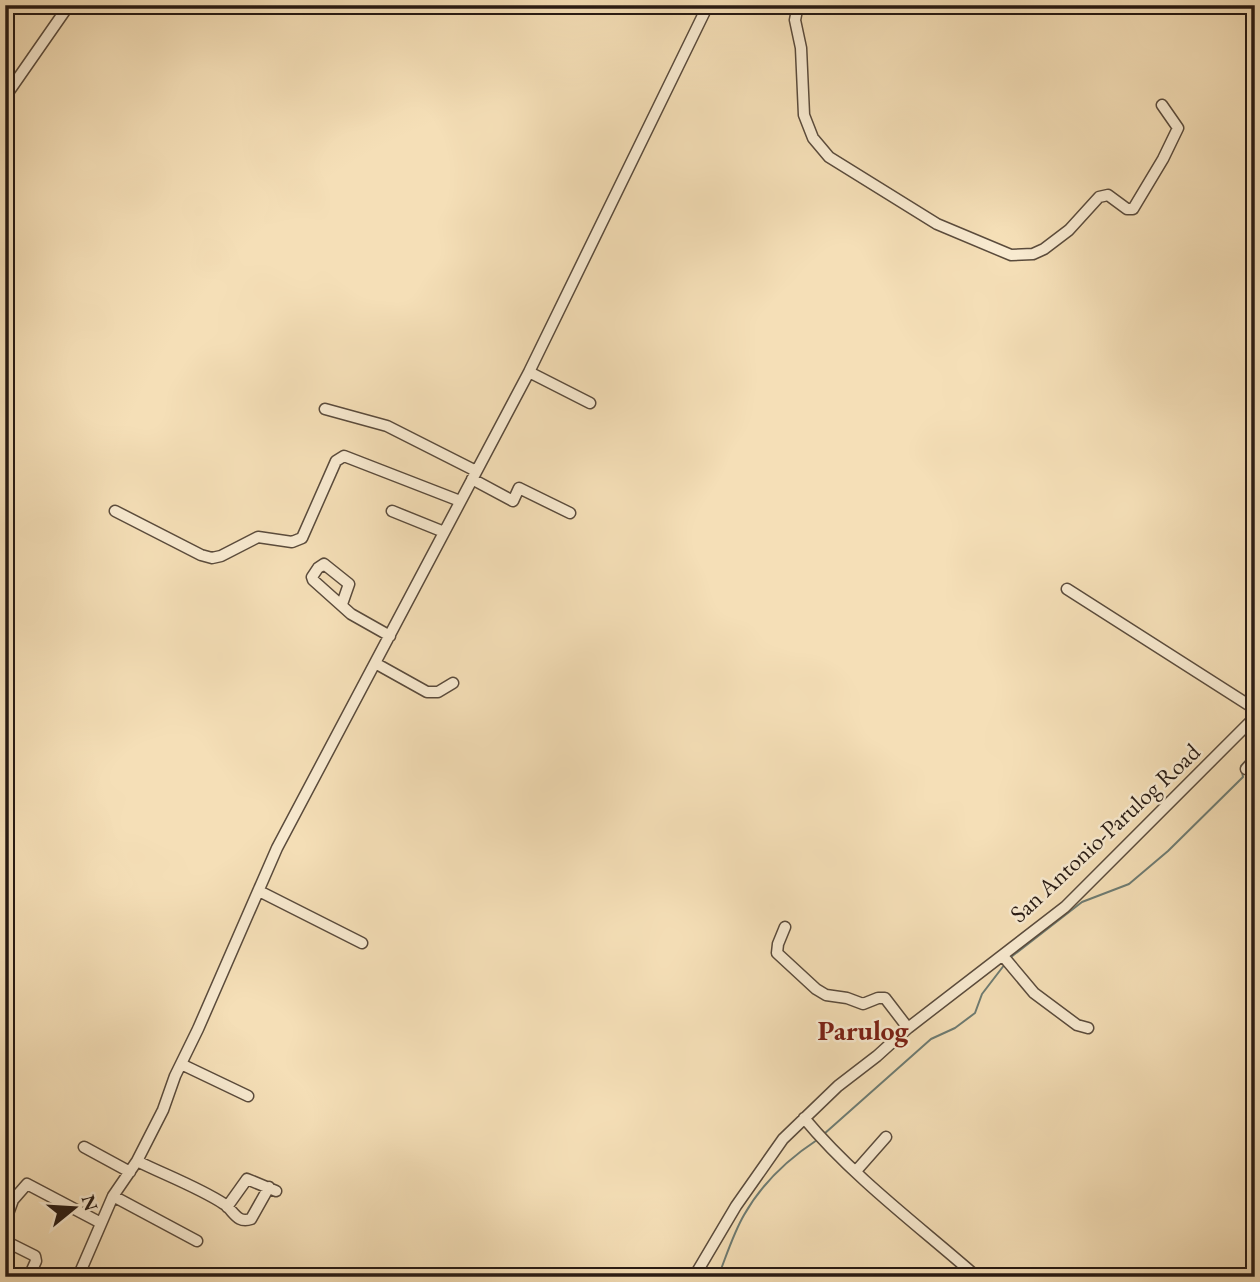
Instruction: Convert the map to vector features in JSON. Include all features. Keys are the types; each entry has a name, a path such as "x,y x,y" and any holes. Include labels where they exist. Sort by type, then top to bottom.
{"street":[{"path":"5,97 69,5"},
{"path":"78,1277 113,1196 137,1161 163,1110 277,848 529,372 708,5"},
{"path":"798,5 795,20 801,48 804,116 813,138 829,156 937,224 1011,255 1032,254 1044,249 1078,222 1100,197 1108,195 1127,209 1133,209 1178,128 1162,105"},
{"path":"529,372 590,404"},
{"path":"325,409 387,426 474,475 513,501 519,488 570,513"},
{"path":"116,511 201,555 212,558 258,537 292,542 302,538 336,461 344,456 460,501"},
{"path":"392,511 444,532"},
{"path":"1067,589 1255,709"},
{"path":"342,604 351,614 390,636"},
{"path":"375,663 427,692 438,692 453,683"},
{"name":"San Antonio-Parulog Road","path":"695,1277 763,1167 783,1139 804,1118 908,1028 1005,960 1065,907 1255,717"},
{"path":"1246,769 1255,759"},
{"path":"259,891 362,943"},
{"path":"785,927 777,953 816,989 863,1004 885,998 908,1028"},
{"path":"1005,960 1034,993 1077,1025 1088,1028"},
{"path":"181,1064 248,1096"},
{"path":"804,1118 820,1138 977,1277"},
{"path":"856,1171 887,1137"},
{"path":"84,1147 130,1172"},
{"path":"137,1161 227,1207 236,1218 249,1220 272,1189 247,1179 227,1207"},
{"path":"5,1222 13,1200 27,1184 101,1223"},
{"path":"113,1196 197,1241"},
{"path":"5,1241 35,1256 32,1270 43,1277"}],"waterway":[{"path":"1011,957 1082,902 1129,884 1168,851 1243,777 1241,766 1255,751"},
{"path":"824,1134 931,1039 955,1028 975,1013 982,994 1005,964"},
{"path":"718,1277 740,1222 758,1193 786,1164 817,1140"}],"district":[{"name":"Parulog","path":"863,1030"}]}
